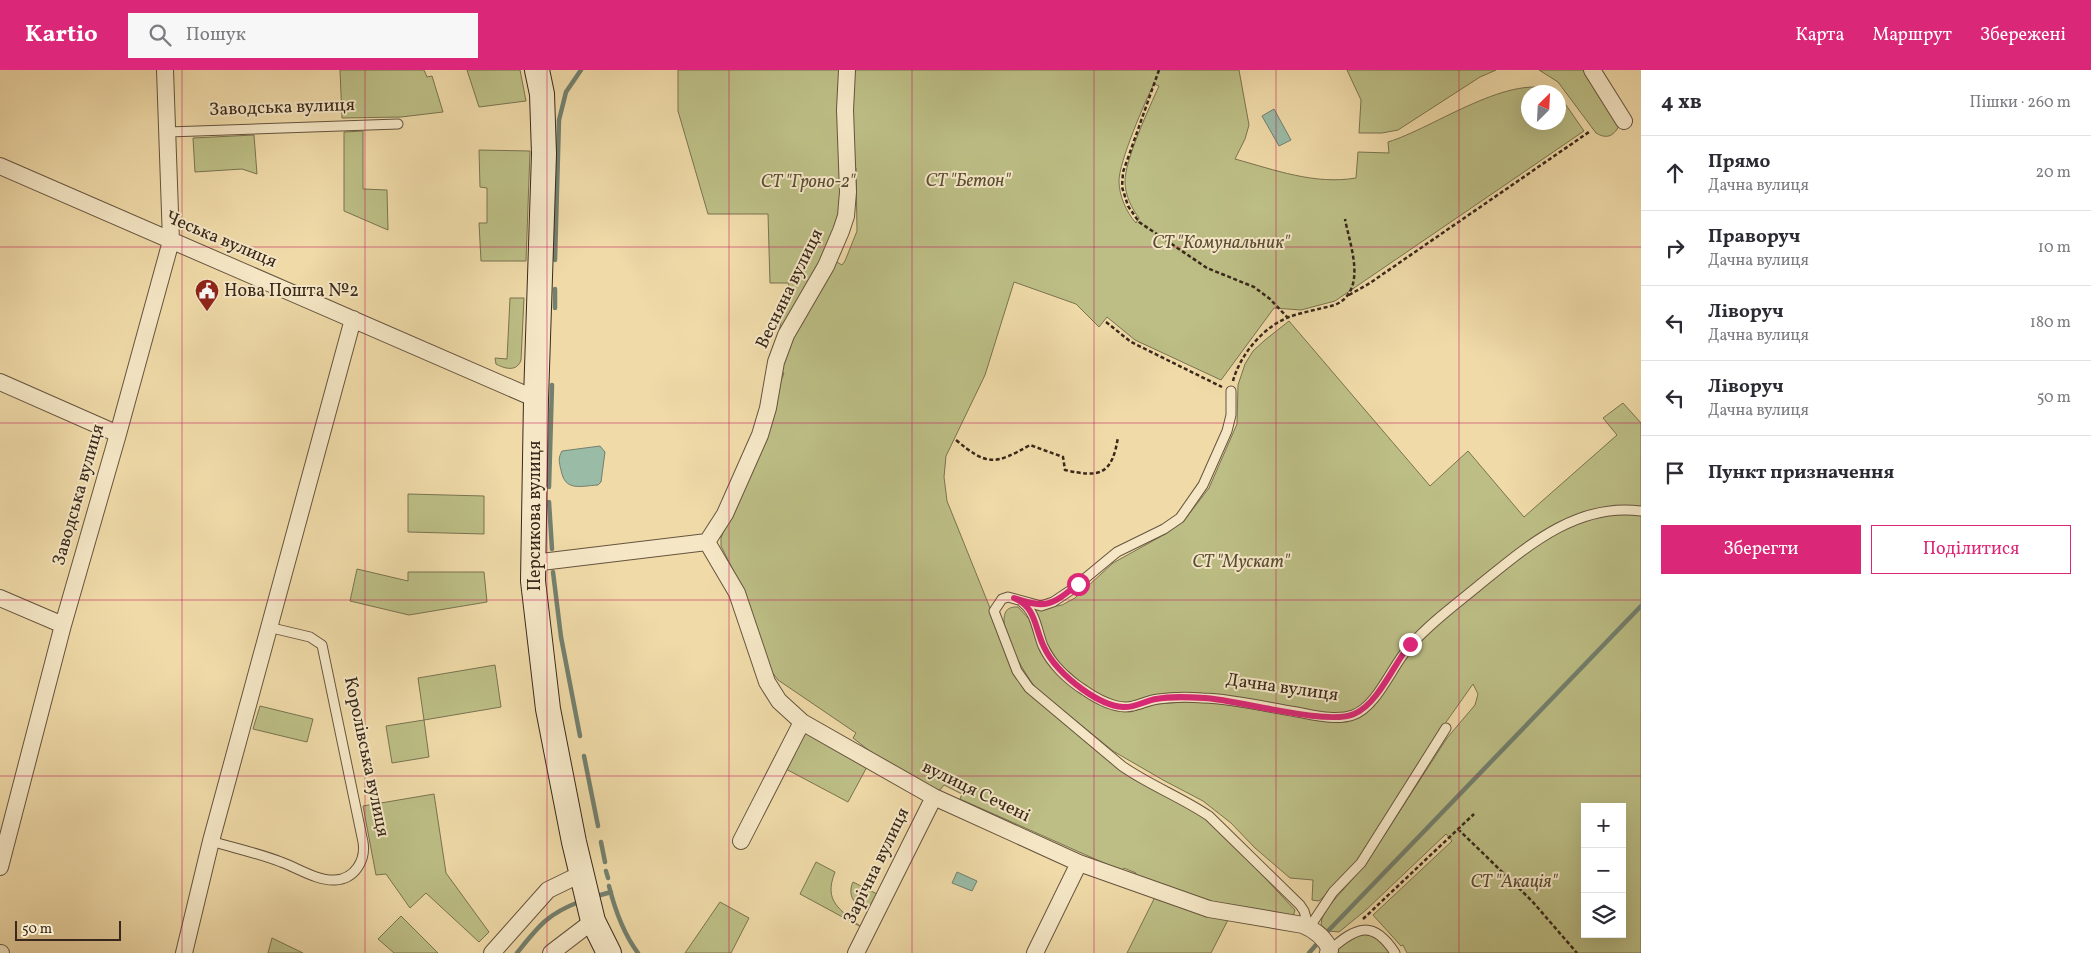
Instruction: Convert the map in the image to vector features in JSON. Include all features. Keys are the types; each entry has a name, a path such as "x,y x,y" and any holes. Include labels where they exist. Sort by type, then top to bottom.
{"main road":[{"name":"Персикова вулиця","path":"537,70 542,94 544,128 536,399 533,562 535,600 548,709 580,874 593,921 609,953"}],"street":[{"name":"Заводська вулиця","path":"0,867 6,817 118,434 171,241 165,70"},
{"name":"Весняна вулиця","path":"707,542 725,514 760,435 768,408 776,362 786,335 826,266 841,231 847,210 848,192 845,110 847,70"},
{"path":"1592,70 1624,121"},
{"name":"Чеська вулиця","path":"0,166 536,399"},
{"path":"184,953 211,841 268,627 353,319"},
{"path":"0,382 118,434"},
{"path":"533,562 707,542"},
{"name":"вулиця Сечені","path":"707,542 737,593 767,682 779,700 802,722 934,797 1079,863 1209,909 1297,924 1309,928 1326,943 1329,952"},
{"path":"0,598 62,625"},
{"path":"741,841 802,722"},
{"name":"Зарічна вулиця","path":"856,953 934,797"},
{"path":"1035,953 1079,863"},
{"path":"492,953 548,890 580,874"},
{"path":"551,953 593,921"}],"lane":[{"name":"Заводська вулиця","path":"168,132 398,124"},
{"path":"1231,391 1231,415 1227,431 1203,486 1180,518 1164,529 1117,552 1071,590 1053,602 1041,606 1008,597 1002,599 994,611 1017,671 1029,688 1136,776 1196,807 1209,816 1300,905 1306,916 1309,928"},
{"name":"Дачна вулиця","path":"1014,598 1028,606 1044,648 1060,670 1084,690 1108,703 1121,707 1131,707 1156,699 1176,697 1206,698 1314,715 1344,717 1363,710 1372,700 1400,658 1434,623 1530,545 1565,524 1596,513 1609,510 1641,511"},
{"name":"Королівська вулиця","path":"211,841 282,862 328,880 338,880 354,872 363,859 364,842 322,645 310,637 268,627"},
{"path":"1309,928 1333,892 1362,863 1446,728"},
{"path":"1329,952 1346,935 1356,931 1373,932 1380,935 1396,953"}],"path":[{"path":"1159,70 1123,172 1122,187 1128,206 1139,222 1196,262 1254,287 1270,299 1288,318"},
{"path":"1106,322 1131,342 1231,391 1238,366 1247,352 1266,332 1288,318 1334,305 1370,283 1589,132"},
{"path":"1345,219 1355,277 1353,287 1348,296"},
{"path":"956,440 973,454 993,460 1007,457 1030,445 1063,457 1064,470 1091,474 1104,471 1109,466 1116,454 1118,437"},
{"path":"1356,931 1366,915 1474,814"},
{"path":"1458,829 1532,901 1577,953"}],"green space":[{"path":"340,70 424,70 427,77 432,76 443,112 401,117 342,118"},
{"path":"467,70 520,70 526,101 479,107"},
{"name":"СТ \"Гроно-2\"","path":"678,70 844,70 842,219 775,351 789,283 770,283 768,214 708,214 678,111"},
{"path":"853,70 1239,70 1249,125 1245,139 1235,159 1280,172 1325,180 1356,178 1358,152 1389,153 1388,142 1496,94 1518,89 1521,89 1521,130 1566,130 1566,105 1584,131 1335,301 1301,310 1274,308 1221,380 1135,340 1107,317 1099,327 1076,304 1014,282 985,375 946,456 944,477 947,501 992,613 1027,691 1133,779 1182,804 1221,831 1295,910 1293,917 1223,906 1135,876 1136,873 1124,868 1122,871 960,799 962,794 944,785 939,791 875,755 853,738 856,733 778,680 772,672 742,588 721,546 721,538 784,373 779,370 783,357 835,261 842,265 845,261 857,231 856,168 850,168","holes":["1154,84 1159,86 1138,134 1129,161 1125,182 1131,206 1139,218 1136,223 1126,209 1122,198 1119,186 1120,172 1133,132"]},
{"path":"1347,70 1496,70 1480,77 1398,130 1382,133 1359,133 1361,100"},
{"path":"1539,70 1588,70 1619,126 1617,130 1609,136 1596,133 1566,93 1566,85 1560,85"},
{"path":"363,131 363,189 387,190 388,230 344,211 344,132"},
{"path":"254,135 257,174 242,169 195,172 193,138"},
{"path":"479,150 530,151 526,261 481,261 479,223 487,223 487,188 480,187"},
{"path":"510,298 524,298 521,360 514,368 496,364 495,358 507,359"},
{"name":"СТ \"Мускат\"","path":"1289,321 1430,486 1468,451 1524,517 1617,435 1603,418 1623,403 1641,423 1641,508 1565,521 1411,640 1398,654 1370,697 1360,708 1350,712 1326,714 1233,698 1120,703 1099,694 1084,685 1059,663 1043,637 1035,610 1062,605 1075,598 1113,563 1167,533 1186,518 1209,488 1237,424 1238,385 1245,364 1253,351"},
{"path":"408,494 484,496 484,534 408,532"},
{"name":"СТ \"Акація\"","path":"1610,512 1641,514 1641,953 1407,953 1403,945 1401,946 1373,915 1452,841 1446,834 1366,910 1339,932 1328,931 1321,925 1327,908 1365,865 1447,738 1475,705 1478,694 1473,684 1444,725 1351,872 1319,901 1312,900 1313,880 1290,878 1255,848 1231,823 1203,801 1113,751 1037,689 1024,671 1005,629 1004,617 1008,609 1018,607 1029,619 1040,651 1057,674 1069,684 1118,710 1130,712 1156,704 1198,701 1320,720 1354,719 1425,635 1509,563 1568,526"},
{"path":"357,569 408,581 408,572 484,572 487,602 409,615 350,601"},
{"path":"495,665 501,707 424,720 418,678"},
{"path":"260,706 313,719 307,742 253,729"},
{"path":"424,720 429,757 392,763 386,726"},
{"path":"804,728 868,765 848,802 784,768"},
{"path":"434,794 446,873 489,932 479,942 426,893 410,908 386,874 376,875 363,806"},
{"path":"816,862 835,872 832,882 832,898 840,910 861,927 800,894"},
{"path":"853,882 877,894 870,908 862,908 853,900 851,890"},
{"path":"1156,895 1229,918 1211,953 1127,953"},
{"path":"720,902 749,918 731,953 685,953"},
{"path":"401,916 438,953 394,953 378,939"},
{"path":"1364,934 1379,938 1392,953 1335,953 1349,939"},
{"path":"272,938 303,953 268,953"}],"shaded area":[{"path":"1274,109 1291,140 1279,146 1262,116"},
{"path":"600,446 605,452 601,482 598,485 574,486 566,482 559,462 562,451"},
{"path":"957,872 977,881 972,891 952,883"}],"waterway":[{"path":"555,260 559,120 566,92 581,70"},
{"path":"555,289 555,308"},
{"path":"549,487 552,385"},
{"path":"549,502 552,549"},
{"path":"553,572 561,637 580,736"},
{"path":"1328,931 1641,606"},
{"path":"584,756 598,826"},
{"path":"601,842 605,862"},
{"path":"606,871 608,878"},
{"path":"609,886 620,921 638,953"},
{"path":"597,896 611,892"},
{"path":"517,953 544,922 559,911 579,902"},
{"path":"1309,953 1316,945"}],"place":[{"name":"Нова Пошта №2","path":"207,312"}],"route":[{"path":"1078,584 1053,602 1041,606 1014,598 1028,606 1044,648 1060,670 1070,680 1096,698 1121,707 1131,707 1156,699 1176,697 1206,698 1314,715 1344,717 1363,710 1380,689 1410,644"}],"park label":[{"name":"СТ \"Бетон\"","path":"968,181"},
{"name":"СТ \"Комунальник\"","path":"1221,243"}]}
